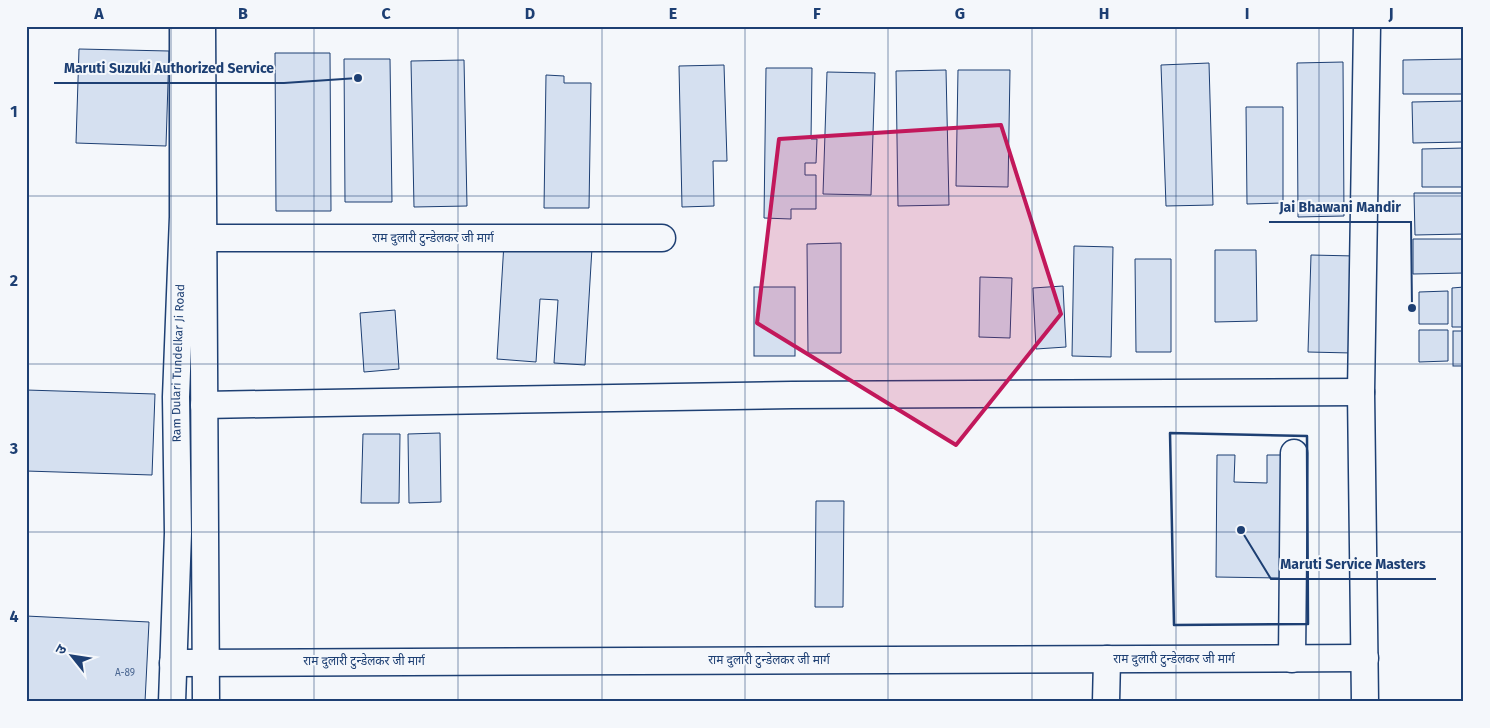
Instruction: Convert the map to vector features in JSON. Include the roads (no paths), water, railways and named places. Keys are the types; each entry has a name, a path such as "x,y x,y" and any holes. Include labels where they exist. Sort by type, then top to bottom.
{"street":[{"name":"Ram Dulari Tundelkar Ji Road","path":"172,702 178,533 176,397 183,217 183,26"},
{"name":"Ram Dulari Tundelkar Ji Road","path":"202,26 206,702"},
{"path":"1365,702 1361,392 1367,26"},
{"name":"राम दुलारी टुन्डेलकर जी मार्ग","path":"203,238 662,238"},
{"path":"204,404 792,395 1361,392"},
{"path":"1292,659 1294,453"},
{"name":"राम दुलारी टुन्डेलकर जी मार्ग","path":"173,662 1365,658"},
{"path":"1106,702 1107,660"}],"place":[{"name":"Maruti Suzuki Authorized Service","path":"358,78"},
{"name":"Jai Bhawani Mandir","path":"1412,308"},
{"name":"Maruti Service Masters","path":"1241,530"}]}
